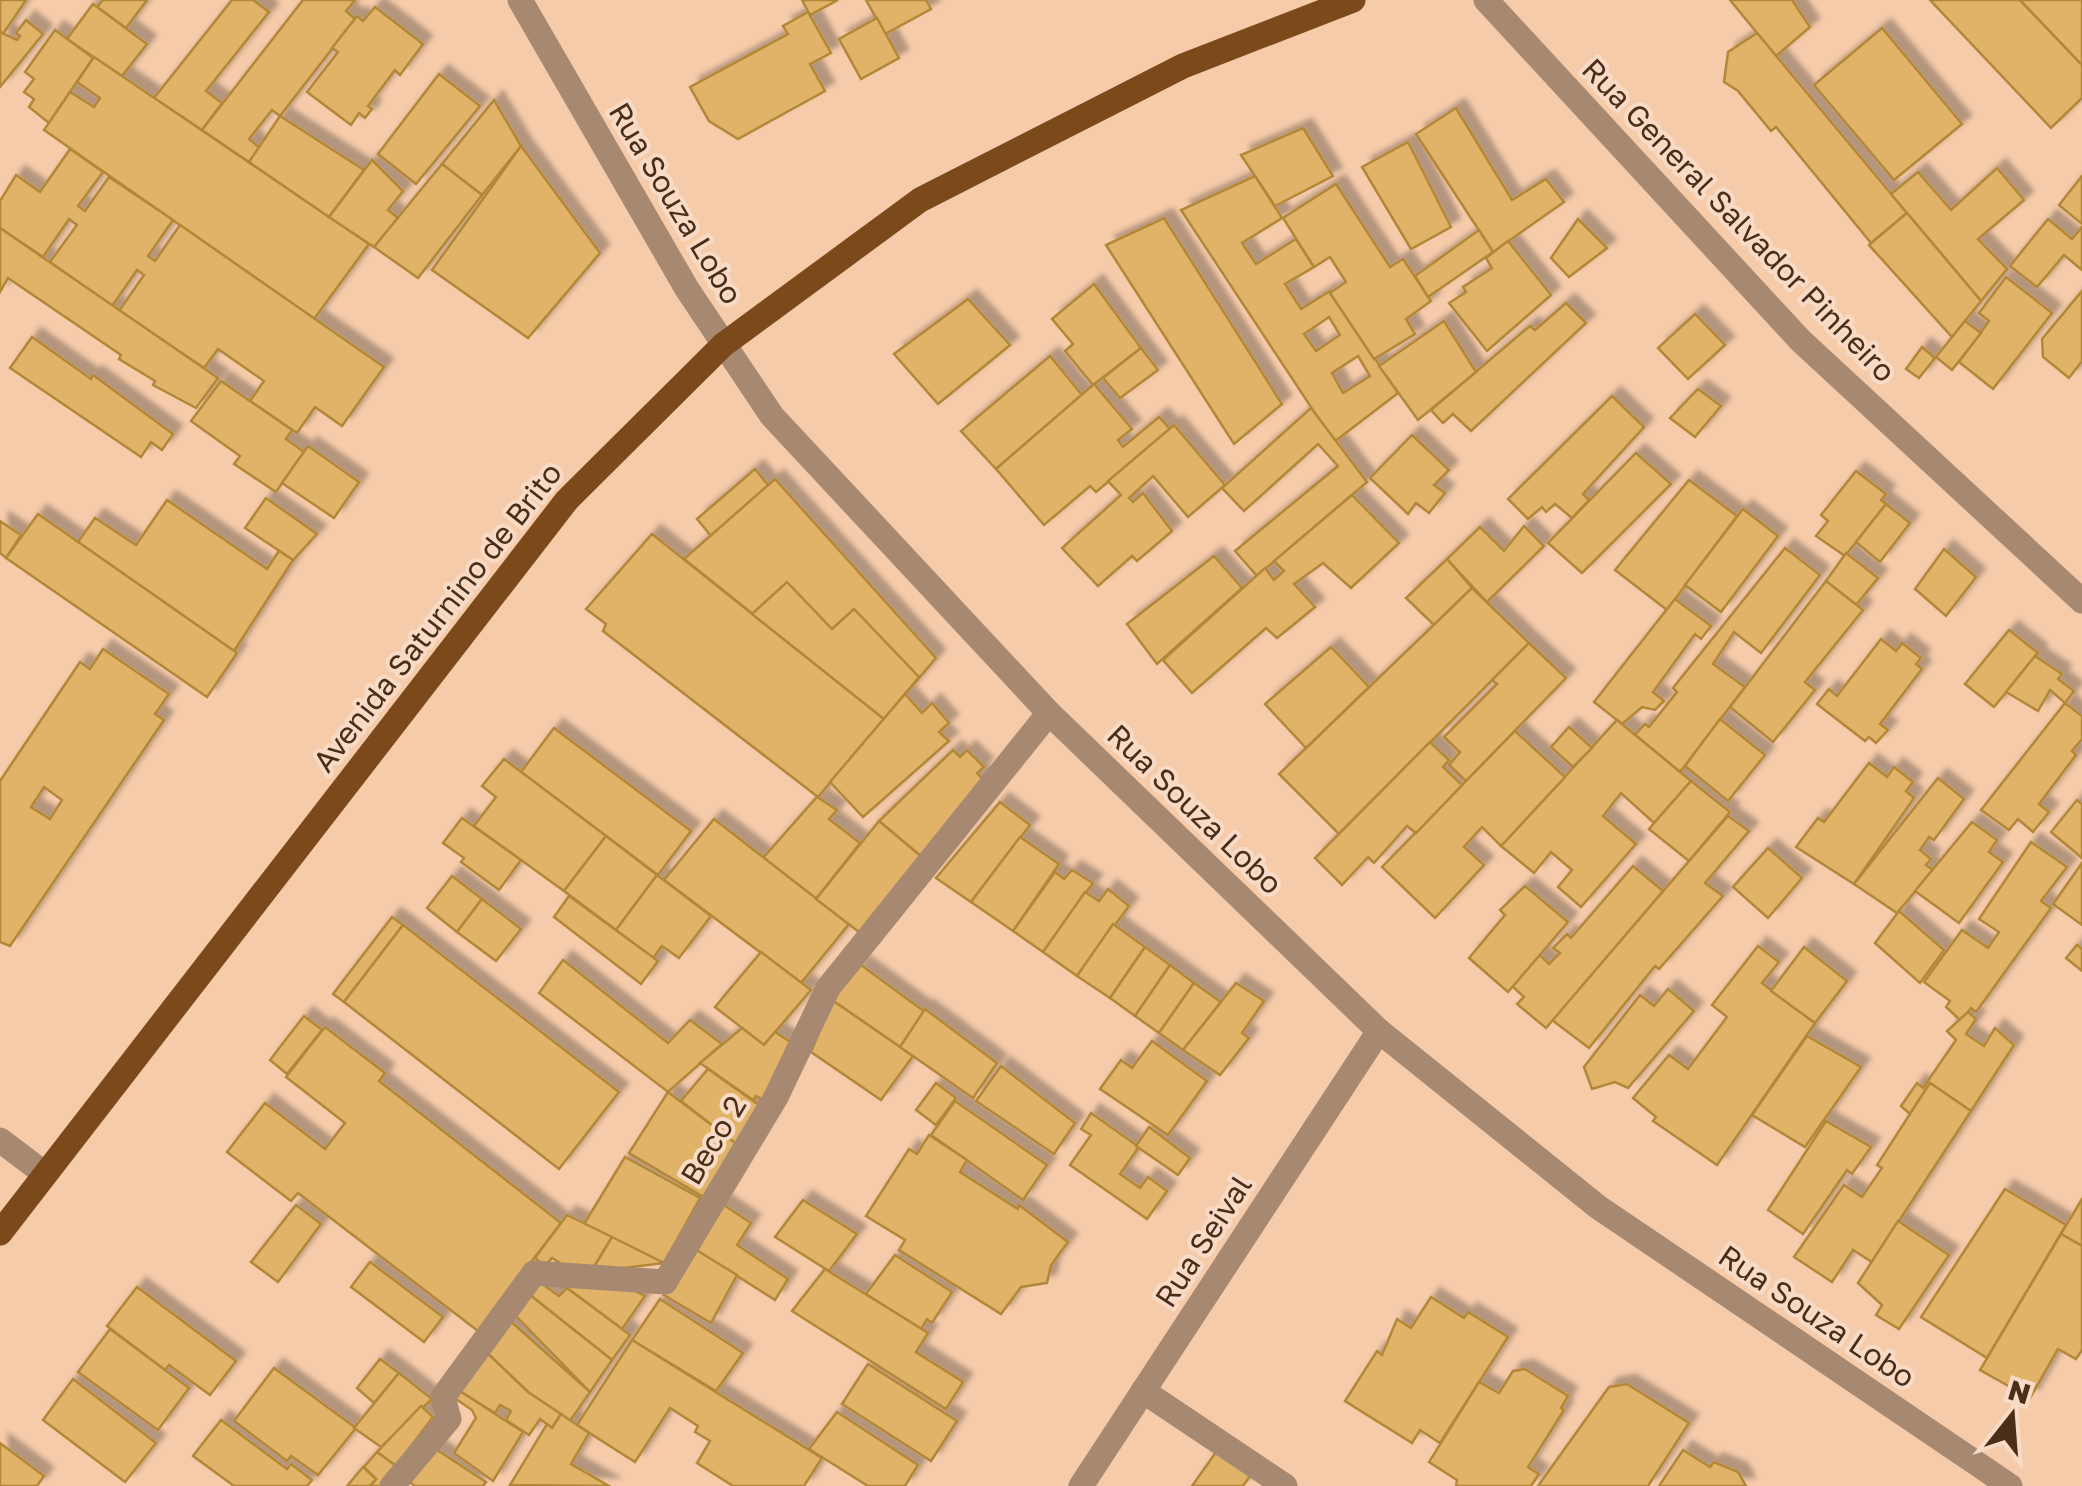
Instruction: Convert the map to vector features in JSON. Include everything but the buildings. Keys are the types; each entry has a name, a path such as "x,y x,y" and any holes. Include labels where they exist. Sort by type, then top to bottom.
{"main road":[{"name":"Avenida Saturnino de Brito","path":"0,1233 566,500 723,344 920,200 1183,66 1353,0"}],"street":[{"name":"Rua Souza Lobo","path":"520,0 723,344 772,416 1049,713 1379,1031 1598,1207 2010,1486"},
{"name":"Rua General Salvador Pinheiro","path":"1486,0 1800,340 2082,601"},
{"name":"Beco 2","path":"392,1486 449,1418 443,1397 534,1273 665,1282 776,1098 828,988 1049,713"},
{"name":"Rua Seival","path":"1081,1486 1379,1031"},
{"path":"0,1140 45,1174"},
{"path":"1143,1391 1285,1486"}]}
